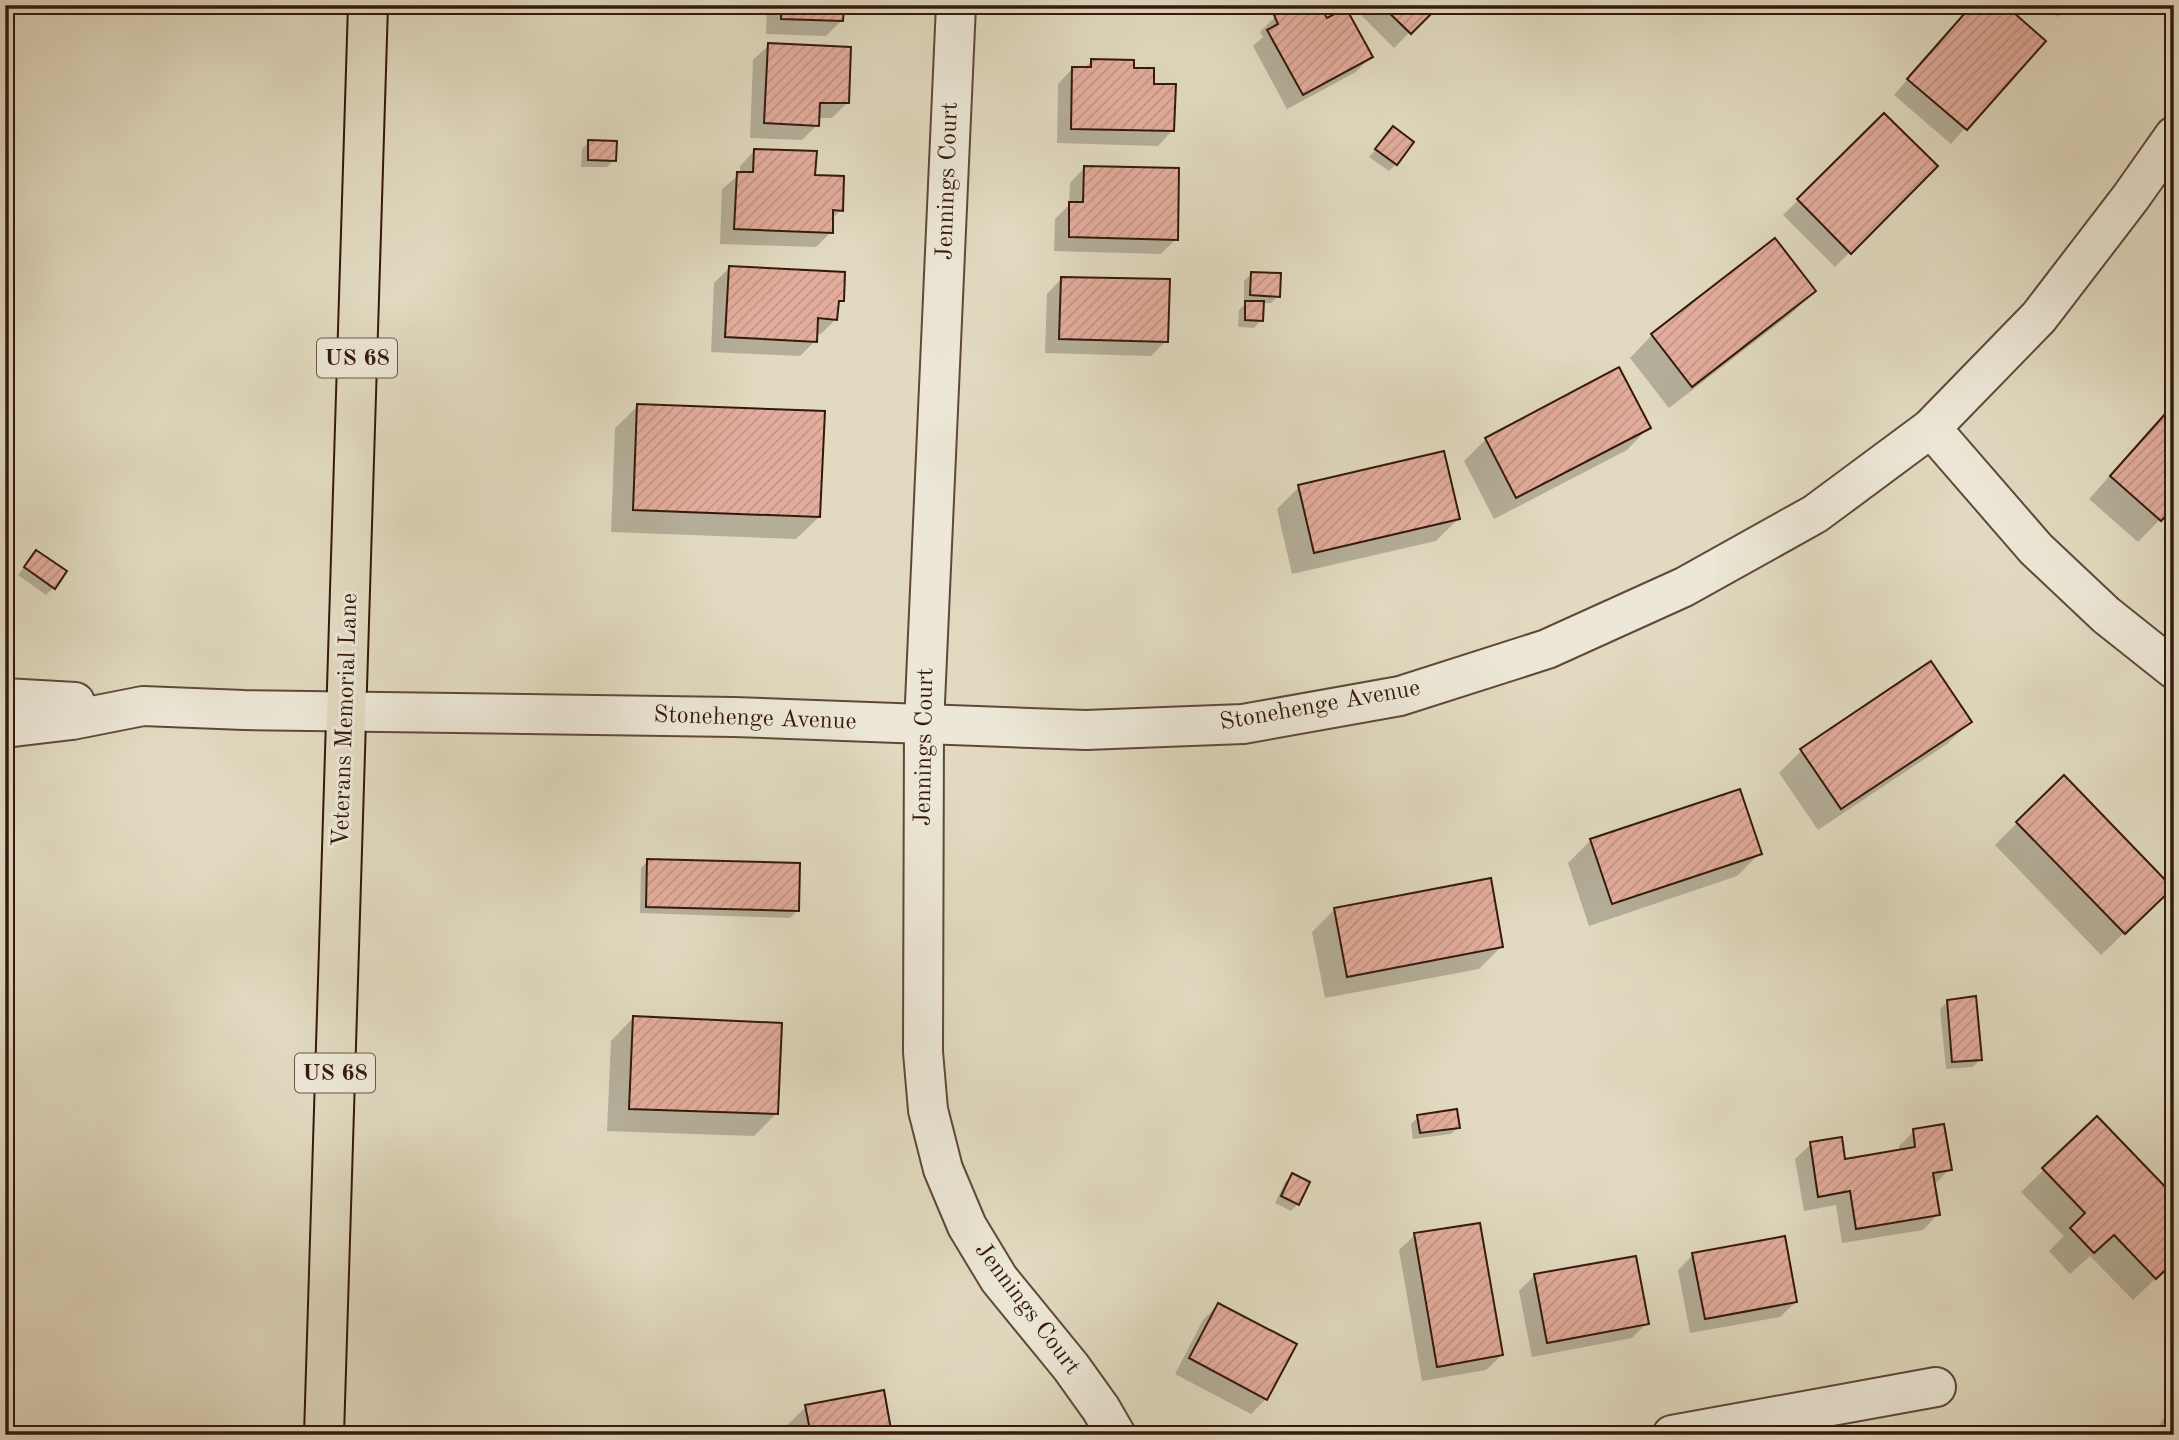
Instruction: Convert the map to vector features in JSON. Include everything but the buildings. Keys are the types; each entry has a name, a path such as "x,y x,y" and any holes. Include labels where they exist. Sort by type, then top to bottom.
{"main road":[{"name":"Veterans Memorial Lane","path":"324,1435 368,5"}],"street":[{"name":"Jennings Court","path":"956,5 924,725 923,1052 929,1110 943,1169 967,1226 999,1279 1070,1367 1101,1409 1116,1435"},
{"name":"Stonehenge Avenue","path":"143,706 720,717 1086,730 1243,724 1400,696 1546,649 1684,587 1815,514 1931,428 2039,317 2174,136"},
{"path":"1931,428 2036,549 2106,615 2174,669"},
{"path":"5,698 143,706"},
{"path":"5,728 72,720 143,706"},
{"path":"1672,1435 1936,1387"}]}
